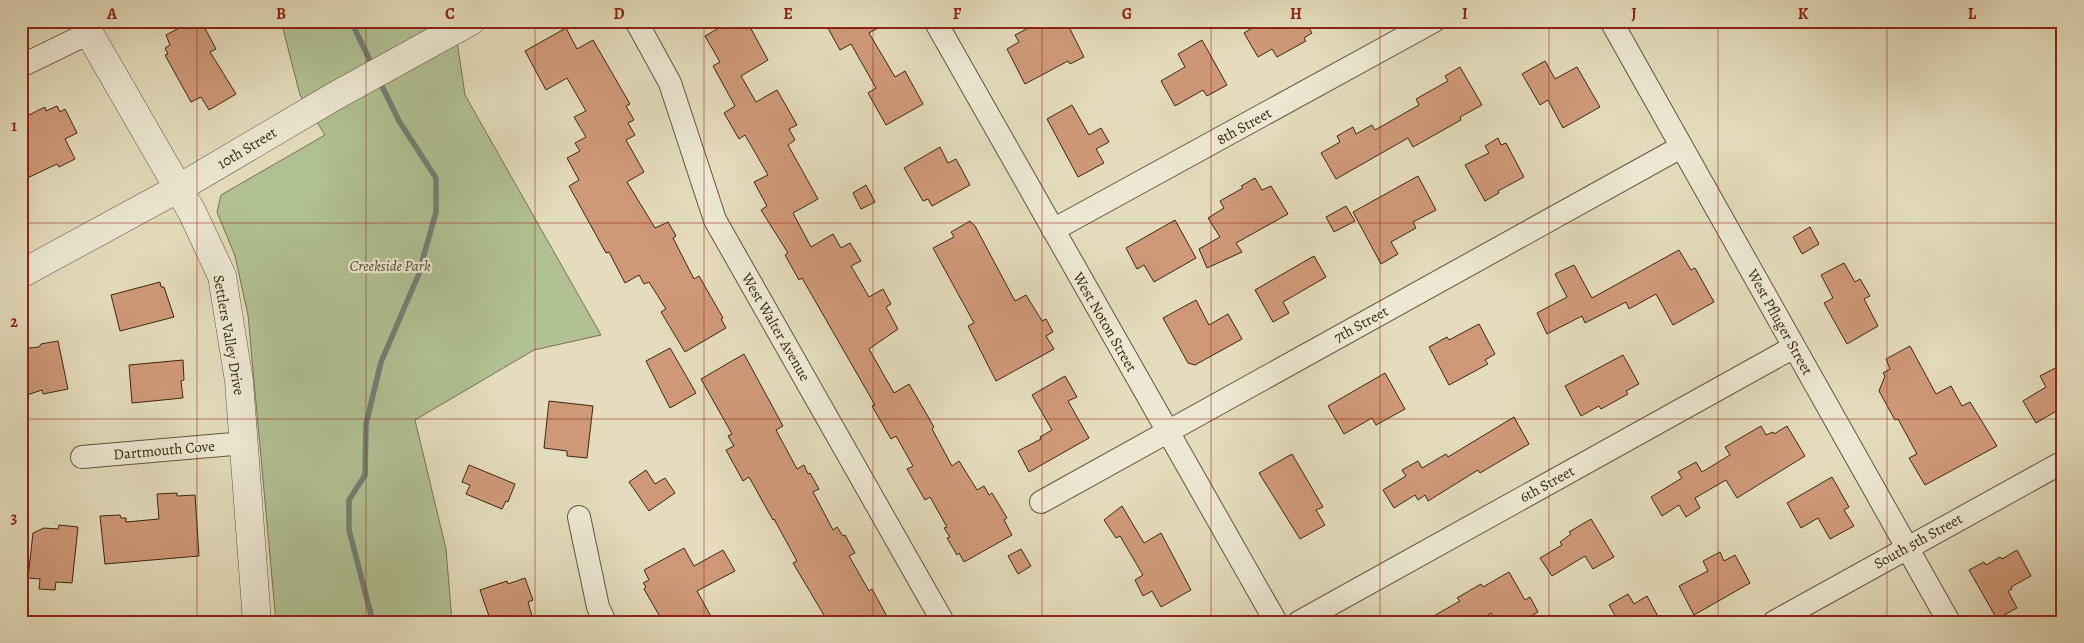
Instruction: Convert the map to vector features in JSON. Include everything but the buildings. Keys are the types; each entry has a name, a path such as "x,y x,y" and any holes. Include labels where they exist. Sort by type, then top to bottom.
{"street":[{"name":"10th Street","path":"21,274 179,188 344,91 471,21"},
{"name":"West Walter Avenue","path":"636,21 670,83 715,220 942,622"},
{"name":"8th Street","path":"1053,230 1434,21"},
{"name":"West Pfluger Street","path":"1611,21 1949,622"},
{"name":"West Noton Street","path":"944,24 1053,230 1276,622"},
{"path":"21,66 87,27"},
{"name":"Settlers Valley Drive","path":"87,27 179,188 222,276 239,380 257,622"},
{"name":"7th Street","path":"1041,502 1682,147"},
{"name":"6th Street","path":"1300,622 1794,347"},
{"name":"Dartmouth Cove","path":"82,457 245,443"},
{"name":"South 5th Street","path":"1774,622 2063,462"},
{"path":"579,518 598,606 605,622"}],"green space":[{"name":"Creekside Park","path":"281,21 454,21 465,95 601,335 534,350 415,420 446,549 452,622 276,622 248,315 235,256 217,212 221,195 325,135 300,95"}],"waterway":[{"path":"351,21 373,67"},
{"path":"373,622 349,530 349,500 365,475 366,424 381,362 418,276 436,212 436,178 399,121 379,80"}]}
